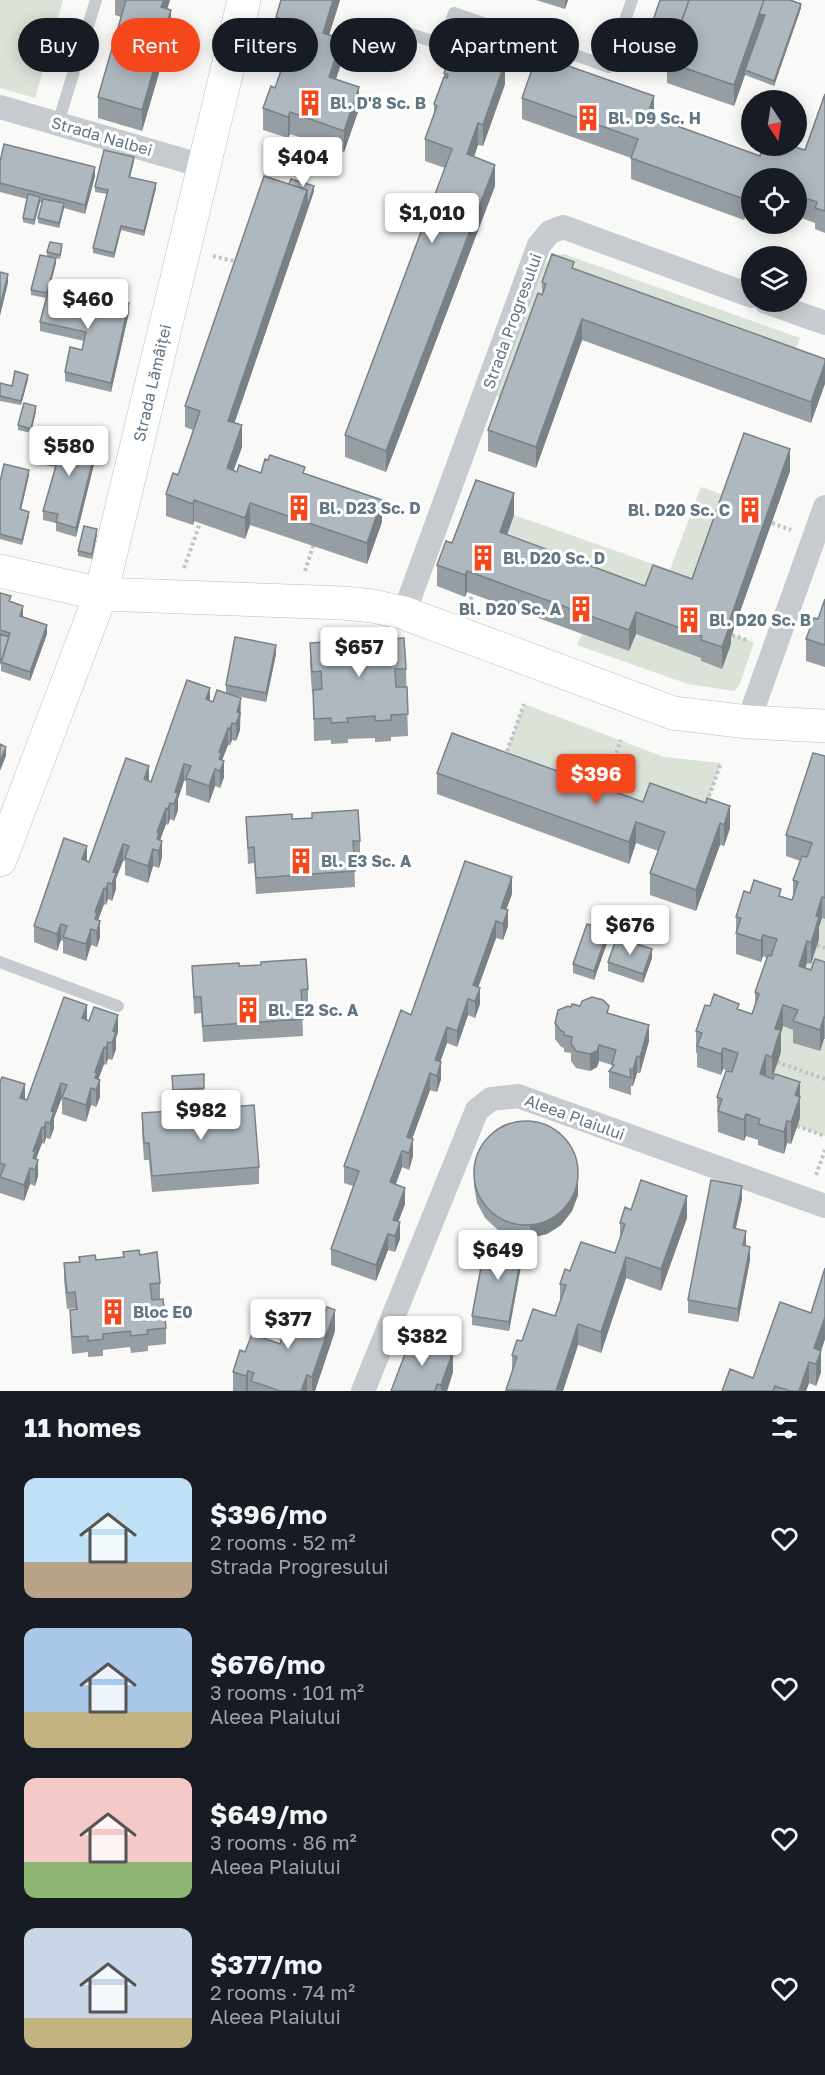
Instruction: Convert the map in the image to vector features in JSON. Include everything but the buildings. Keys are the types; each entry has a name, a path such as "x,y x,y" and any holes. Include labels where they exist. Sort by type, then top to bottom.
{"street":[{"name":"Strada Lămâiței","path":"0,860 101,594 244,0"},
{"name":"Strada Nalbei","path":"0,107 203,166"},
{"name":"Strada Progresului","path":"404,614 540,244 550,232 563,227 741,292"},
{"path":"794,312 825,323"},
{"path":"748,722 811,535 825,507"},
{"path":"0,571 101,594 373,606 404,614 673,713 748,722 825,726"},
{"name":"Aleea Plaiului","path":"363,1391 477,1110 491,1099 518,1096 821,1194"}],"lane":[{"path":"58,123 96,0"},
{"path":"417,36 442,45 454,14 609,67 632,0"},
{"path":"0,962 118,1006"}],"path":[{"path":"206,254 242,263"},
{"path":"183,571 200,523"},
{"path":"772,523 811,535"},
{"path":"303,578 313,546"},
{"path":"468,606 473,594"},
{"path":"732,635 754,642"},
{"path":"503,762 524,704"},
{"path":"600,796 621,740"},
{"path":"707,803 722,762"},
{"path":"817,945 825,948"},
{"path":"777,1062 825,1079"},
{"path":"797,1126 825,1136"},
{"path":"821,1194 825,1150"}],"shaded area":[{"path":"0,0 63,0 58,18 18,18 18,72 42,72 35,98 0,88"},
{"path":"564,254 800,338 789,368 572,290 507,400 496,396 545,264 553,256"},
{"path":"701,487 729,497 692,600 645,607 500,554 514,515 670,570"},
{"path":"582,634 636,634 702,658 701,661 722,669 732,635 754,642 739,686 734,691 688,684 577,645"},
{"path":"524,704 664,757 721,763 700,823 499,772"},
{"path":"822,918 825,919 825,984 799,987 807,963 811,964 819,939 816,938"},
{"path":"783,1026 798,1031 794,1043 819,1051 825,1039 825,1136 797,1126 766,1077"}],"place":[{"name":"Bl. D'8 Sc. B","path":"310,103"},
{"name":"Bl. D9 Sc. H","path":"588,118"},
{"name":"Bl. D23 Sc. D","path":"299,508"},
{"name":"Bl. D20 Sc. C","path":"750,510"},
{"name":"Bl. D20 Sc. D","path":"483,558"},
{"name":"Bl. D20 Sc. A","path":"581,609"},
{"name":"Bl. D20 Sc. B","path":"689,620"},
{"name":"Bl. E3 Sc. A","path":"301,861"},
{"name":"Bl. E2 Sc. A","path":"248,1010"},
{"name":"Bloc E0","path":"113,1312"}]}
